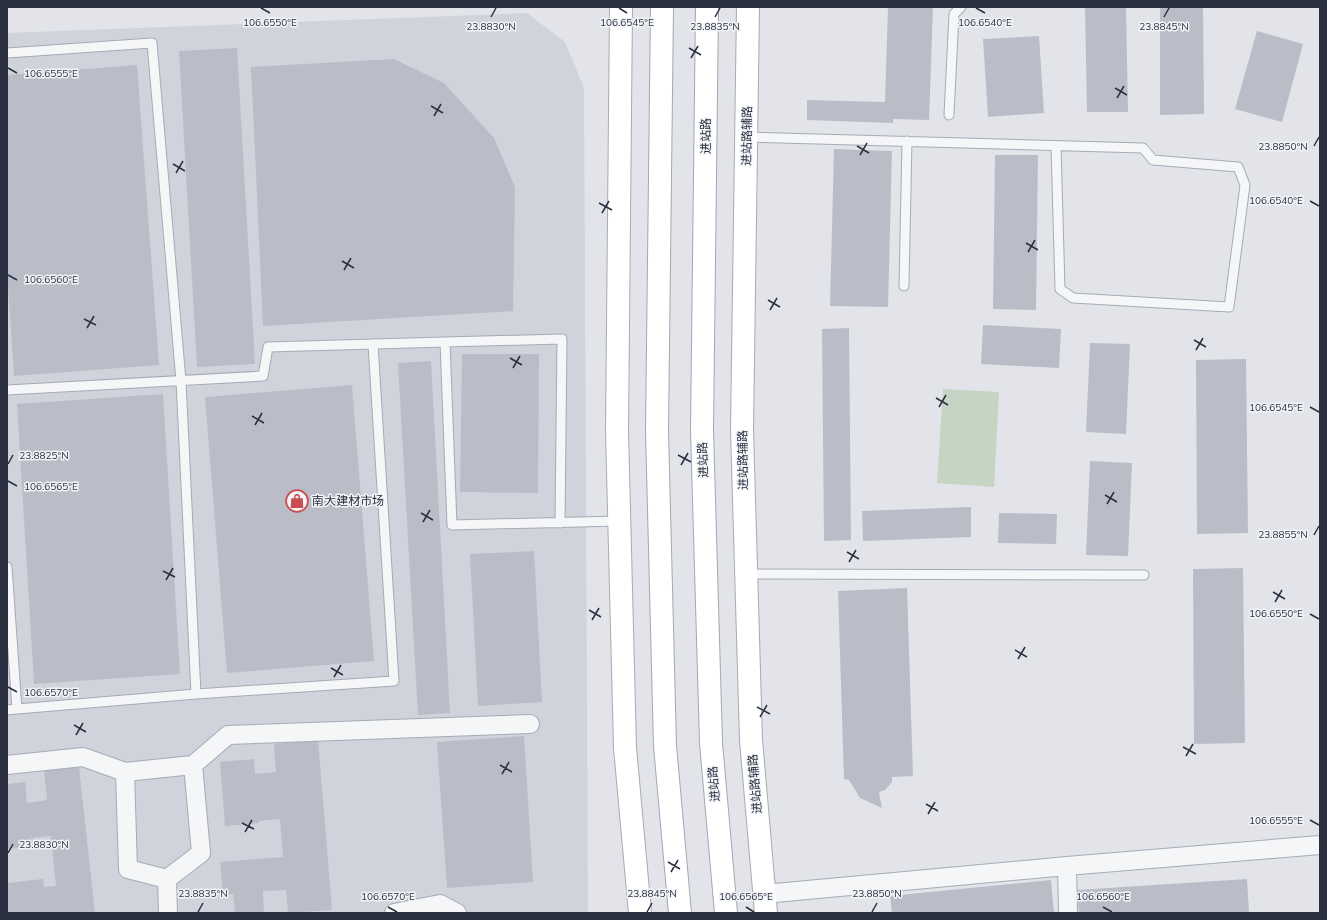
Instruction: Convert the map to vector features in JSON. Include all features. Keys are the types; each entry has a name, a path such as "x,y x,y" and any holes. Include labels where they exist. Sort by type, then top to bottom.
{"main road":[{"path":"621,7 617,423 619,521 625,748 640,913"},
{"path":"662,7 657,431 665,746 680,913"},
{"name":"进站路","path":"707,7 702,430 711,743 726,913"},
{"name":"进站路辅路","path":"748,7 742,430 751,740 765,904"}],"street":[{"path":"7,765 83,757 124,772 193,765 228,735 530,724"},
{"path":"167,879 201,853 193,765"},
{"path":"124,772 128,869 167,879"},
{"path":"765,904 1067,866 1320,845"},
{"path":"1067,866 1068,913"},
{"path":"167,879 168,913"},
{"path":"394,913 440,904 456,913"}],"lane":[{"path":"949,115 954,14 961,7"},
{"path":"7,53 152,43 181,381 196,694"},
{"path":"747,137 1143,148 1153,160 1238,167 1246,185 1229,307 1073,298 1060,289 1056,146"},
{"path":"904,286 907,141"},
{"path":"7,390 263,376 268,348 562,339 560,523"},
{"path":"445,342 452,525 619,521"},
{"path":"7,710 196,694 394,681 373,344"},
{"path":"7,568 17,709"},
{"path":"746,574 1144,575"}],"shaded area":[{"name":"南大建材市场","path":"527,13 565,42 584,88 588,913 7,913 7,33"}],"green space":[{"path":"943,389 999,392 994,487 937,483"}],"building":[{"path":"888,7 933,7 929,120 893,119 893,123 807,120 807,100 885,102"},
{"path":"1085,7 1126,7 1128,112 1087,112"},
{"path":"1160,7 1203,7 1204,114 1160,115"},
{"path":"1257,31 1303,44 1282,122 1235,109"},
{"path":"1039,36 1044,113 988,117 983,39"},
{"path":"237,48 255,364 197,367 179,51"},
{"path":"394,59 444,83 494,138 515,187 513,311 263,326 251,67"},
{"path":"137,65 159,365 14,376 7,273 7,75"},
{"path":"834,149 892,151 888,307 830,306"},
{"path":"995,155 1038,155 1036,310 993,309"},
{"path":"983,325 1061,329 1059,368 981,364"},
{"path":"849,328 851,540 824,541 822,329"},
{"path":"1090,343 1130,344 1126,434 1086,432"},
{"path":"462,354 539,354 538,493 460,492"},
{"path":"1246,359 1248,533 1197,534 1196,360"},
{"path":"431,361 450,713 418,715 398,363"},
{"path":"352,385 374,661 227,673 205,397"},
{"path":"163,394 180,674 34,684 17,404"},
{"path":"1090,461 1132,463 1128,556 1086,555"},
{"path":"971,507 971,537 863,541 862,511"},
{"path":"999,513 1057,514 1056,544 998,543"},
{"path":"534,551 542,702 478,706 470,554"},
{"path":"1243,568 1245,743 1194,744 1193,569"},
{"path":"907,588 913,776 892,777 892,782 885,790 879,792 882,808 860,798 849,780 844,779 838,591"},
{"path":"524,736 533,882 447,888 437,742"},
{"path":"318,740 332,910 288,913 286,890 263,891 264,913 235,913 233,894 223,895 220,862 283,857 280,819 259,821 259,823 225,826 220,762 254,759 255,774 276,772 274,744"},
{"path":"79,767 95,913 7,913 7,883 43,879 44,887 56,886 51,836 31,838 32,846 7,849 7,784 25,782 27,803 47,800 44,770"},
{"path":"1247,879 1249,913 1079,913 1077,890"},
{"path":"1051,880 1054,913 892,913 890,896"}],"place":[{"name":"南大建材市场","path":"297,501"}]}
